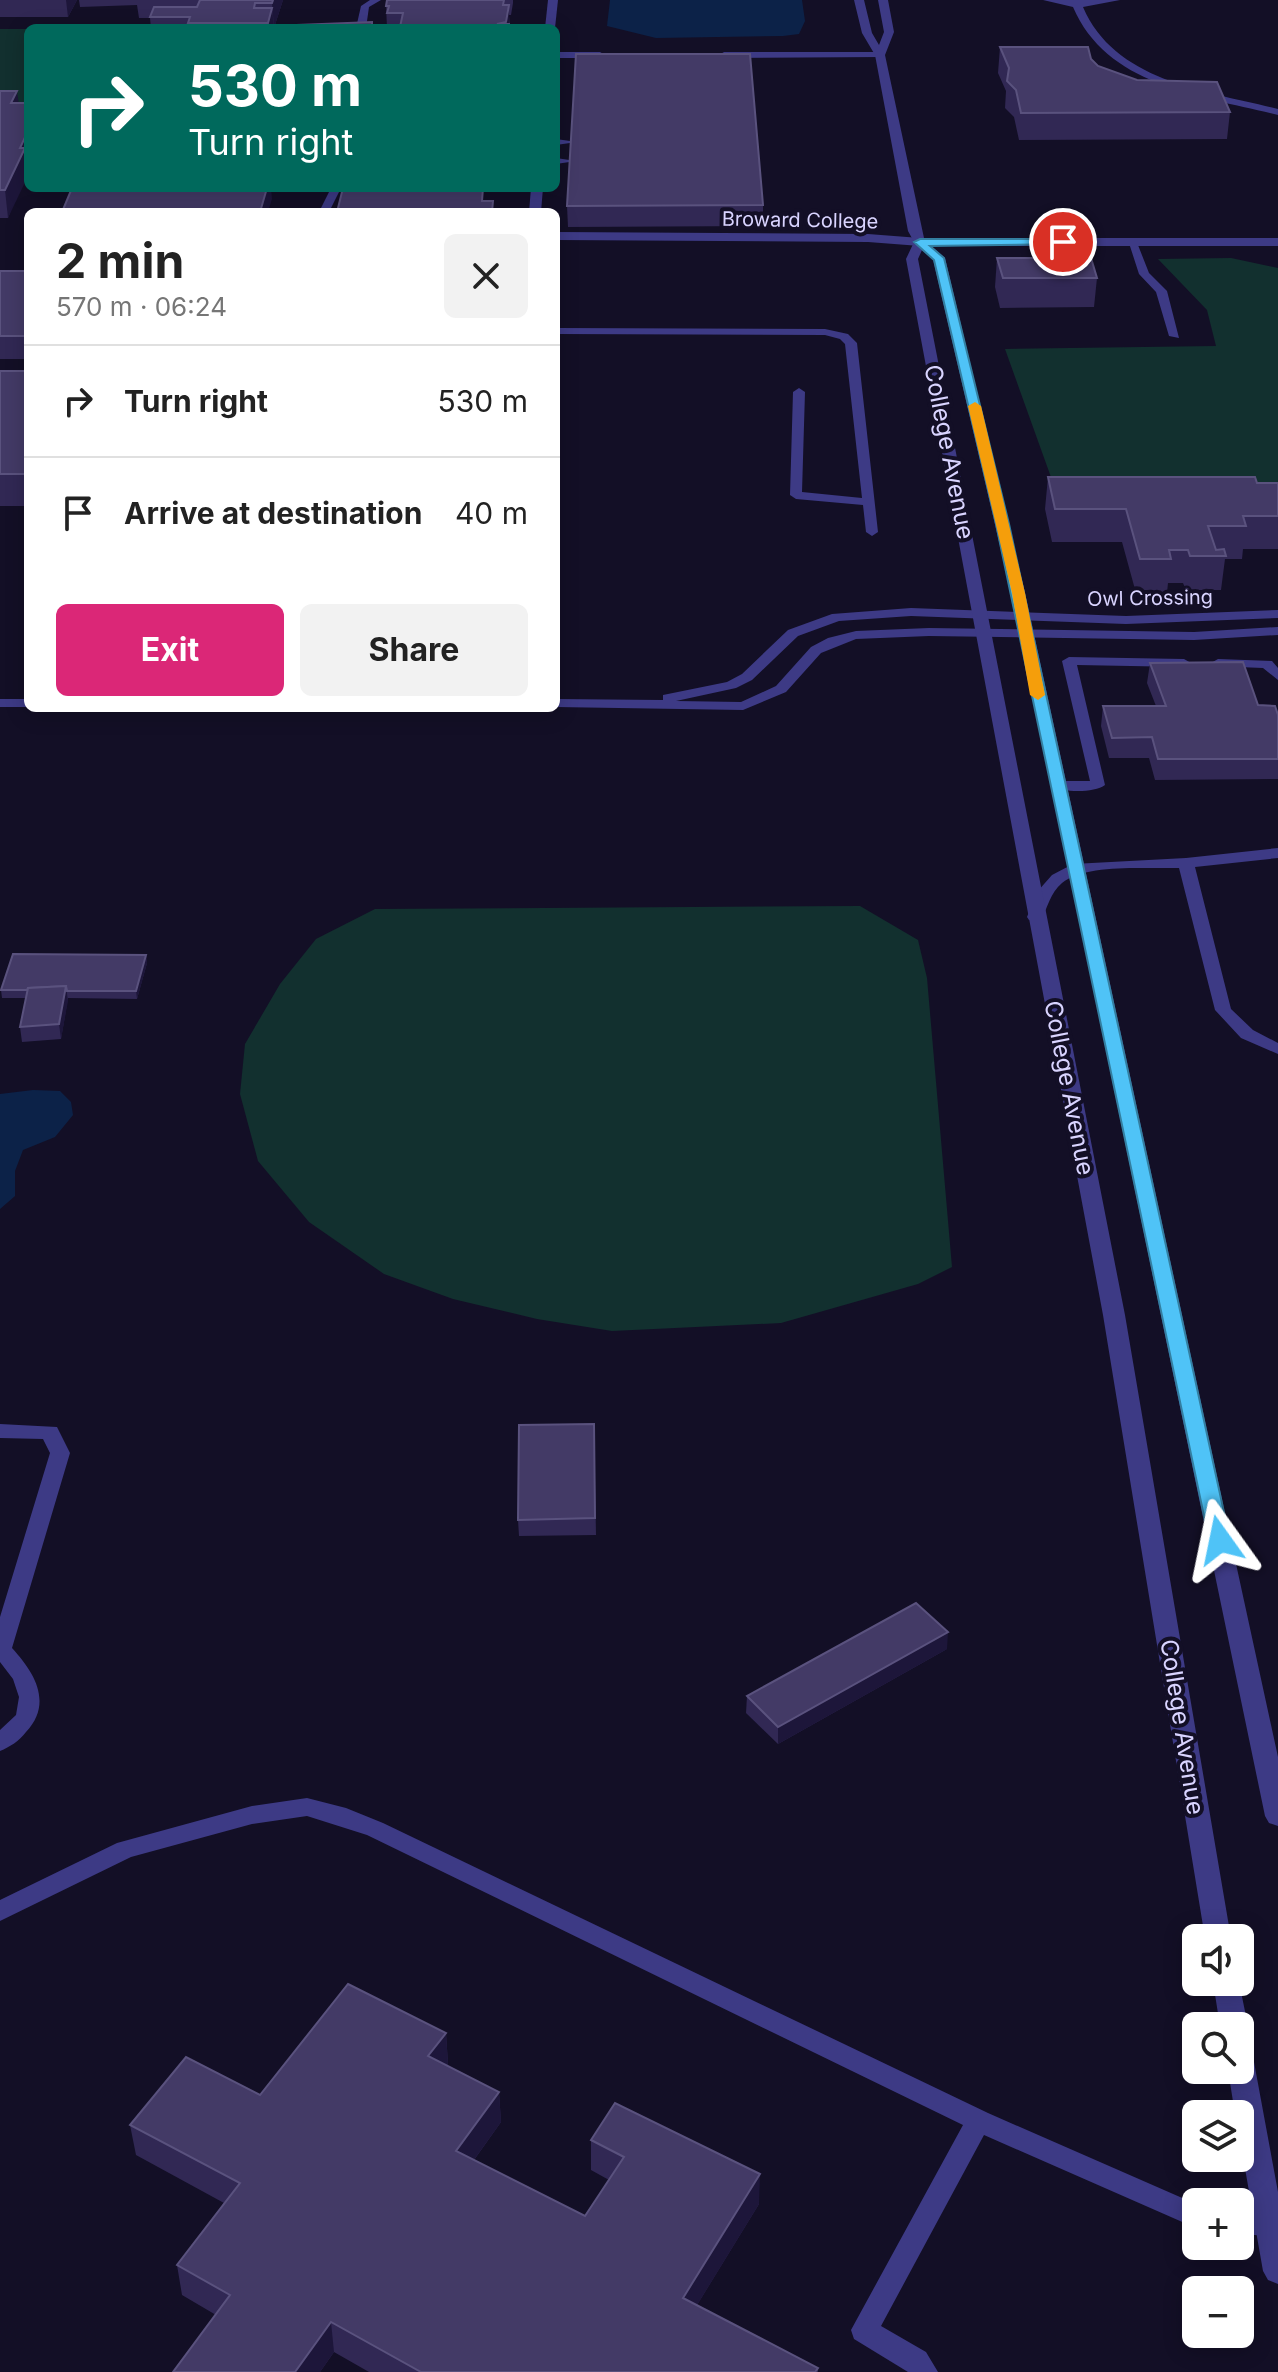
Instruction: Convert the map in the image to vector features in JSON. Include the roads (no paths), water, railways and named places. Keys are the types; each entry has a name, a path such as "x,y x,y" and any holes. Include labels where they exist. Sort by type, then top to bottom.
{"street":[{"path":"550,24 553,0"},
{"name":"College Avenue","path":"859,0 867,33 880,55 914,231 920,242 939,258 1024,626 1078,867 1278,1816"},
{"name":"College Avenue","path":"880,55 889,32 883,0"},
{"path":"1048,0 1077,5 1115,0"},
{"path":"1077,5 1091,34 1109,54 1139,73 1278,112"},
{"path":"560,55 615,55"},
{"path":"718,60 880,55"},
{"name":"Broward College","path":"560,236 868,238 920,242"},
{"path":"920,242 1278,242"},
{"name":"College Avenue","path":"920,242 912,259 1035,917 1114,1315 1216,1924"},
{"name":"Broward College","path":"560,245 720,247 920,242"},
{"path":"1244,2084 1278,2271"}],"lane":[{"path":"362,24 365,6 377,0"},
{"path":"560,142 572,142"},
{"path":"560,161 571,161"},
{"path":"1132,242 1144,274 1161,291 1175,336"},
{"path":"560,331 825,332 844,336 851,343 872,532"},
{"path":"799,392 796,495 869,502"},
{"path":"645,702 731,685 747,677 793,633 837,617 911,612 981,625"},
{"name":"Owl Crossing","path":"1024,626 1278,614"},
{"path":"560,703 645,702 711,708 743,706 781,689 816,650 833,641 856,635 981,625 1024,626"},
{"name":"Owl Crossing","path":"1024,626 1194,636 1278,631"},
{"path":"1058,785 1098,785 1069,661 1267,664 1278,676"},
{"path":"0,703 24,703"},
{"path":"1035,917 1043,895 1058,878 1078,867 1186,863 1278,853"},
{"path":"1186,863 1223,1010 1233,1025 1260,1043 1278,1049"},
{"path":"0,1431 50,1432 60,1453 0,1649 28,1682 31,1703 22,1728 0,1742"},
{"path":"0,1911 125,1849 252,1815 307,1807 346,1817 375,1829 979,2121 1182,2210"},
{"path":"924,2372 916,2361 864,2330 979,2121"},
{"path":"1254,2223 1269,2224"}],"water":[{"path":"610,0 802,0 805,21 799,34 783,36 656,38 607,26"},
{"path":"60,1091 71,1102 73,1115 55,1137 23,1150 15,1171 15,1196 0,1209 0,1094"}]}
